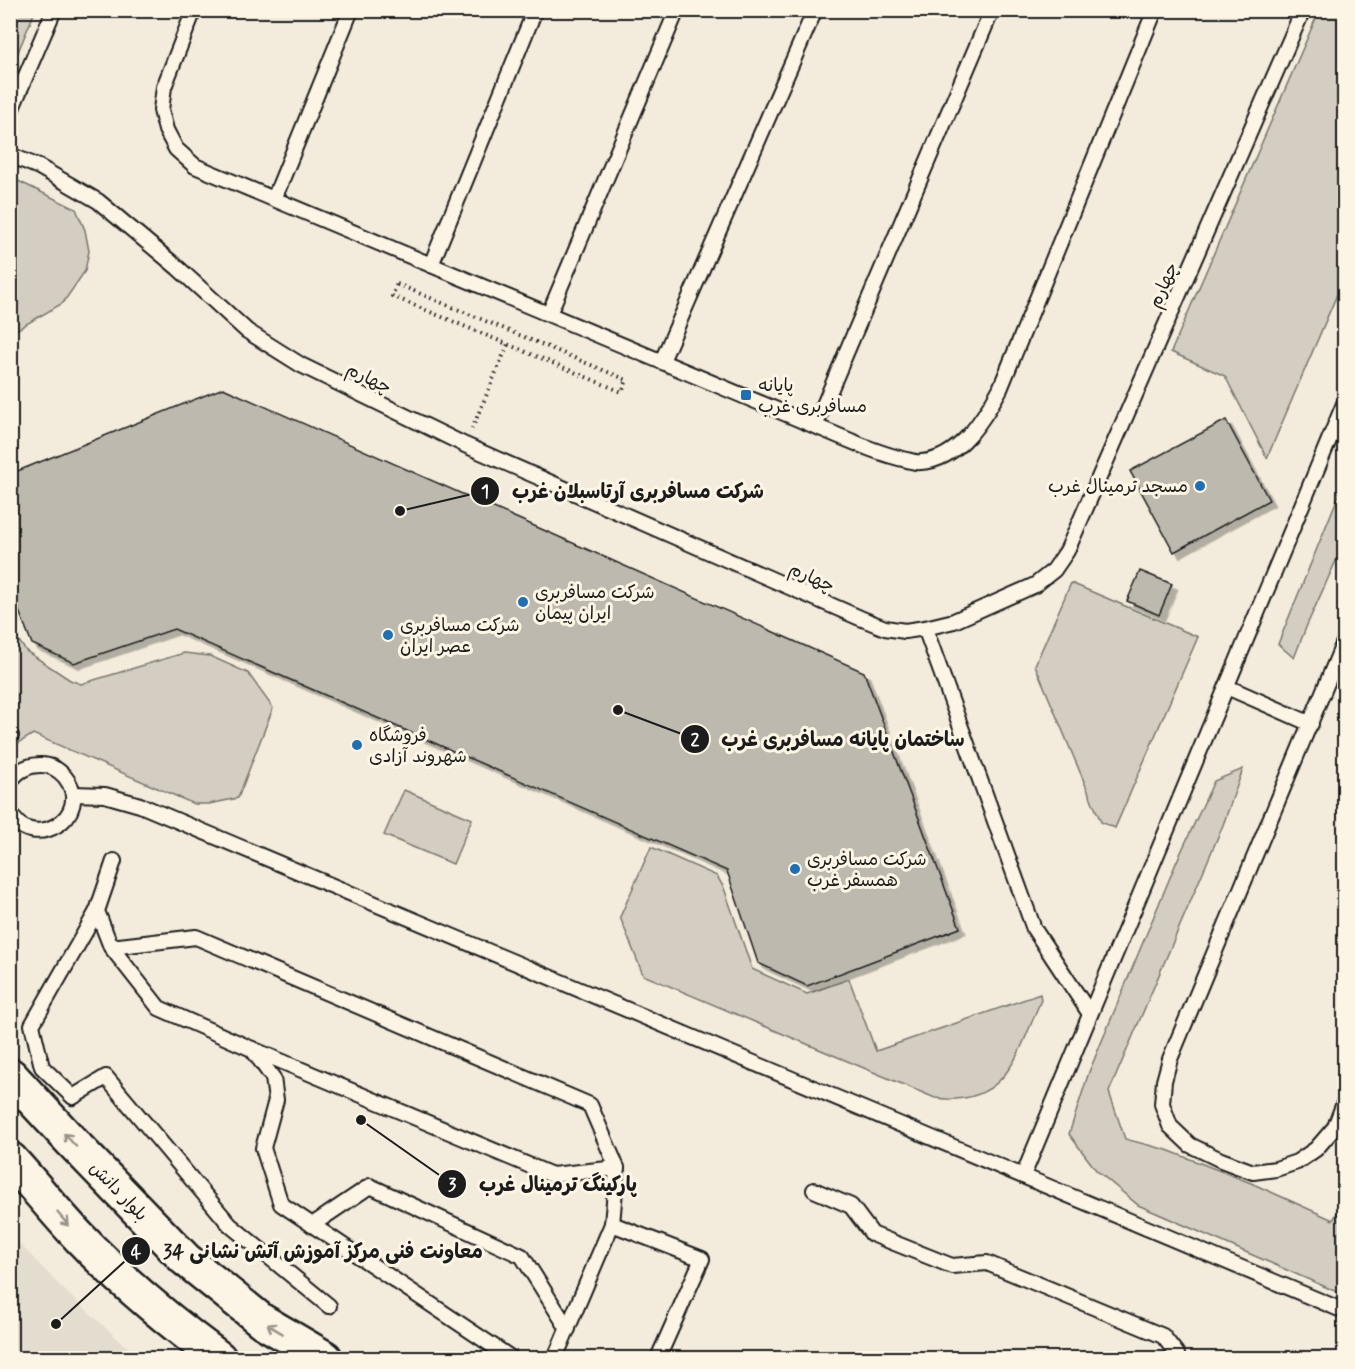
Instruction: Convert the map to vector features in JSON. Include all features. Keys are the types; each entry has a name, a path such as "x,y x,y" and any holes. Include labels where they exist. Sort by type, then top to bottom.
{"main road":[{"name":"بلوار دانش","path":"10,1075 185,1259 262,1320 325,1359"},
{"path":"10,1159 80,1238 158,1310 219,1359"}],"lane":[{"path":"10,113 54,10"},
{"path":"194,10 164,87 161,110 166,130 176,149 195,166 815,426 890,456 920,463 940,457 964,442 984,417 1000,389 1155,10"},
{"path":"274,199 351,10"},
{"path":"431,265 535,10"},
{"path":"549,314 677,10"},
{"path":"662,361 815,10"},
{"path":"815,426 992,10"},
{"name":"چهارم","path":"10,155 39,167 98,201 178,268 247,331 301,365 465,445 860,618 885,628 905,631 954,621 1035,585 1054,570 1067,551 1303,10"},
{"path":"1023,1176 1344,404"},
{"path":"925,628 1034,929 1090,1014"},
{"path":"1344,642 1170,1059 1164,1081 1162,1104 1170,1126 1190,1145 1253,1172 1276,1169 1297,1162 1316,1149 1335,1127 1344,1103"},
{"path":"1227,687 1311,724"},
{"path":"10,813 20,825 30,830 52,829 68,815 73,794 70,783 63,774 44,765 33,765 22,769 11,779"},
{"path":"73,794 105,795 140,805 1344,1311"},
{"path":"114,861 97,911 32,1025 42,1067 73,1097 106,1077 230,1225 329,1306"},
{"path":"97,911 111,947 159,1008 552,1175 617,1168"},
{"path":"111,947 196,937 590,1105 617,1168 612,1224 555,1359"},
{"path":"252,1049 273,1078 276,1100 263,1148 281,1204 511,1359"},
{"path":"312,1225 370,1186 522,1256 568,1329"},
{"path":"814,1190 851,1206 872,1234 952,1266 987,1263 1024,1278 1163,1336 1177,1354 1177,1359"},
{"path":"612,1224 702,1259 658,1359"}],"path":[{"path":"397,284 627,380 622,392 508,344 392,296 397,284"},
{"path":"465,445 508,344"}],"shaded area":[{"path":"10,11 35,11 11,69"},
{"path":"1319,11 1344,11 1344,278 1267,458 1225,376 1171,352"},
{"path":"10,177 76,209 85,230 89,251 85,271 63,303 11,333"},
{"path":"1344,482 1344,543 1294,658 1278,644"},
{"path":"1071,583 1198,637 1115,828 1101,822 1035,665"},
{"path":"10,628 26,651 70,680 81,684 184,653 210,656 248,673 273,708 238,798 209,804 194,804 33,734 11,748"},
{"path":"1243,769 1223,825 1109,1092 1125,1139 1167,1150 1251,1183 1333,1220 1344,1200 1344,1295 1138,1205 1096,1170 1069,1134 1089,1072 1176,863 1214,781"},
{"path":"404,790 472,819 453,864 384,835"},
{"path":"651,847 717,876 724,888 752,969 807,994 849,979 876,1051 1040,994 1041,1000 1016,1057 1006,1073 994,1085 979,1094 959,1099 935,1098 643,975 620,917"},
{"path":"10,1234 63,1289 139,1358 11,1358"}],"building":[{"path":"223,388 864,672 960,928 807,986 758,963 727,871 174,629 74,663 32,644 10,588 10,474"},
{"name":"مسجد ترمینال غرب","path":"1226,420 1269,500 1174,552 1130,471"},
{"path":"1140,571 1172,584 1159,615 1127,601"}],"place":[{"name":"پایانه مسافربری غرب","path":"746,395"},
{"name":"مسجد ترمینال غرب","path":"1200,486"},
{"name":"شرکت مسافربری آرتاسبلان غرب","path":"400,511"},
{"name":"شرکت مسافربری ایران پیمان","path":"523,602"},
{"name":"شرکت مسافربری عصر ایران","path":"388,635"},
{"name":"ساختمان پایانه مسافربری غرب","path":"618,710"},
{"name":"فروشگاه شهروند آزادی","path":"357,745"},
{"name":"شرکت مسافربری همسفر غرب","path":"795,869"},
{"name":"پارکینگ ترمینال غرب","path":"361,1120"},
{"name":"معاونت فنی مرکز آموزش آتش نشانی 34","path":"56,1324"}]}
